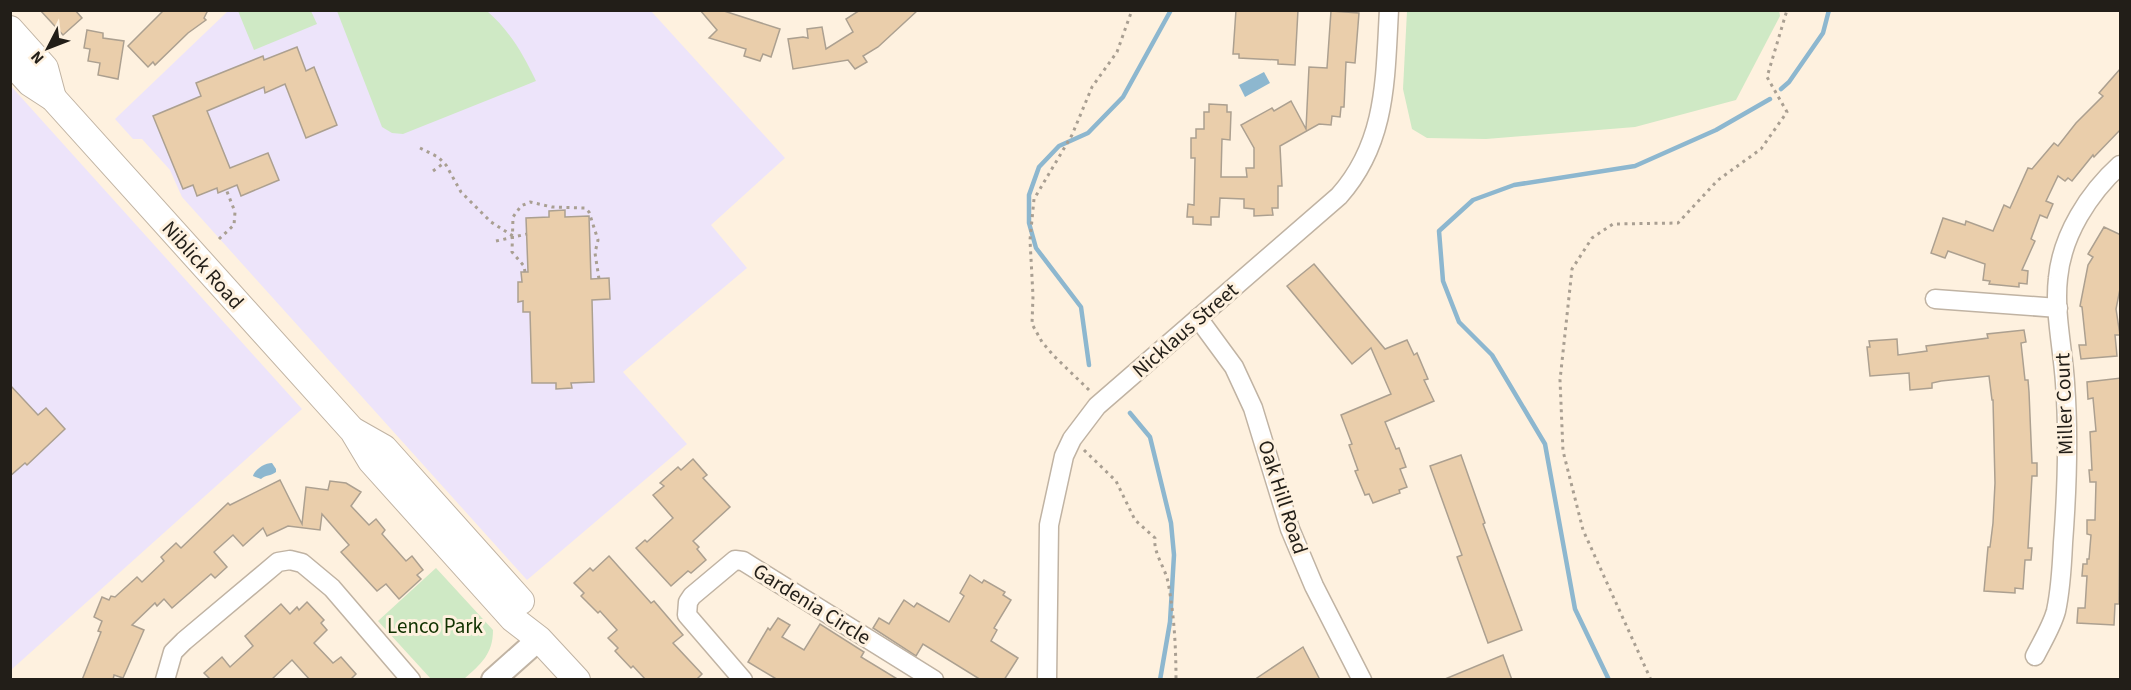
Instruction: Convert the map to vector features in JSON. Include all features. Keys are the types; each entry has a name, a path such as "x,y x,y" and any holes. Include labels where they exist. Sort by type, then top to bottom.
{"main road":[{"name":"Niblick Road","path":"10,29 45,68 53,98"},
{"name":"Niblick Road","path":"10,60 30,83 53,98 353,431 384,448 525,606 539,639 577,680"}],"street":[{"name":"Nicklaus Street","path":"1047,680 1049,525 1064,456 1072,439 1101,403 1339,196 1350,183 1368,153 1378,125 1385,71 1389,10"},
{"name":"Miller Court","path":"2035,656 2055,613 2061,581 2066,507 2066,394 2058,308 2058,279 2062,258 2071,233 2091,196 2121,165"},
{"path":"1935,299 2058,308"},
{"name":"Oak Hill Road","path":"1198,318 1234,367 1253,408 1290,529 1314,586 1362,680"},
{"path":"165,680 173,652 184,641 278,562 290,560 302,563 332,588 411,680"},
{"name":"Gardenia Circle","path":"743,680 687,615 688,602 692,596 735,560 743,561 934,680"},
{"path":"493,680 539,639"}],"path":[{"path":"1101,403 1074,373 1054,356 1042,342 1032,324 1030,240 1034,199 1072,135 1092,87 1117,52 1132,10"},
{"path":"1651,680 1583,530 1563,451 1560,380 1572,269 1592,238 1613,224 1678,223 1718,180 1761,149 1787,112 1767,78 1787,10"},
{"path":"420,148 438,157 461,192 491,222 513,236"},
{"path":"433,171 444,163"},
{"path":"219,239 234,225 236,213 226,189"},
{"path":"525,272 524,266 512,252 514,212 526,203 585,208 589,212 598,240 595,253 599,279"},
{"path":"496,241 527,234"},
{"path":"1072,439 1116,482 1135,520 1155,538 1154,545 1167,579 1175,626 1176,680"}],"shaded area":[{"path":"228,11 651,11 785,158 711,225 747,268 623,372 687,444 527,580 182,197 170,170 142,139 133,139 115,119"},
{"path":"10,85 302,409 11,670 10,670"}],"green space":[{"path":"1779,10 1780,16 1736,100 1635,127 1486,139 1427,138 1412,129 1403,89 1407,11"},
{"path":"238,11 311,11 317,24 254,50"},
{"path":"337,11 487,11 515,43 536,81 403,134 392,133 382,127"},
{"name":"Lenco Park","path":"436,568 493,630 488,652 481,663 464,679 431,679 378,621"}],"water":[{"path":"1264,72 1270,83 1245,97 1239,85"},
{"path":"272,463 276,472 261,479 253,476 261,467"}],"building":[{"path":"40,10 75,10 82,18 63,35"},
{"path":"164,10 208,10 204,18 206,20 188,33 155,65 153,62 148,67 128,46"},
{"path":"700,10 721,10 780,29 771,57 763,54 760,61 744,56 746,49 709,38 717,30"},
{"path":"860,10 918,10 878,47 863,56 867,62 855,69 848,60 793,69 788,39 808,38 807,29 822,27 826,49 853,32 846,19"},
{"path":"1236,10 1298,10 1295,65 1278,64 1278,60 1239,58 1239,54 1233,54"},
{"path":"1331,11 1359,13 1355,63 1346,62 1344,107 1341,107 1340,117 1332,116 1331,125 1319,124 1280,146 1282,186 1278,186 1278,208 1272,208 1273,215 1254,216 1254,209 1244,208 1244,199 1220,198 1219,217 1211,217 1211,225 1193,224 1193,217 1187,217 1188,204 1194,205 1195,158 1191,158 1191,138 1196,138 1196,129 1204,129 1204,112 1209,112 1209,104 1227,105 1227,112 1231,112 1230,140 1222,139 1221,177 1247,177 1246,168 1254,168 1254,148 1241,125 1272,108 1274,111 1291,101 1306,129 1309,67 1327,68"},
{"path":"87,30 103,33 103,38 124,41 118,79 98,75 100,63 88,61 90,49 84,48"},
{"path":"297,47 306,71 314,67 337,125 306,138 285,84 265,93 264,87 207,111 230,168 268,153 279,180 241,196 237,185 218,193 217,188 197,196 193,185 183,189 153,116 201,96 196,83 263,56 264,60"},
{"path":"2121,68 2121,129 2094,157 2093,155 2072,181 2068,178 2065,181 2058,176 2046,201 2053,204 2047,218 2040,215 2031,239 2035,241 2022,270 2028,271 2027,284 2019,283 2019,287 1989,284 1990,281 1983,280 1985,264 1948,251 1945,258 1931,253 1943,218 1965,225 1966,221 1993,231 2004,205 2010,208 2028,168 2032,169 2054,143 2058,146 2076,123 2103,96 2099,93"},
{"path":"565,210 565,217 589,216 591,279 609,278 610,299 592,300 594,382 571,383 572,388 556,389 556,383 532,383 530,312 523,312 523,301 518,302 518,282 522,282 521,272 528,272 526,218 549,217 549,211"},
{"path":"2104,227 2121,235 2121,284 2116,309 2120,335 2115,335 2117,356 2081,359 2079,345 2086,345 2082,307 2080,306 2088,265 2093,257 2088,254"},
{"path":"1314,264 1385,349 1407,340 1414,355 1417,353 1428,379 1424,380 1434,401 1385,422 1406,467 1400,469 1407,487 1399,490 1400,493 1373,503 1369,494 1365,495 1355,471 1358,470 1349,445 1352,444 1341,415 1391,394 1371,348 1352,364 1287,286"},
{"path":"2024,330 2026,342 2021,343 2025,380 2028,380 2032,463 2037,463 2037,476 2032,476 2028,548 2032,548 2031,560 2025,560 2023,589 2015,588 2015,593 1984,591 1988,547 1990,547 1993,523 1995,483 1993,400 1989,376 1941,381 1932,383 1932,388 1910,390 1909,373 1870,376 1867,347 1870,347 1869,341 1897,339 1898,355 1927,351 1926,346 1988,338 1987,334"},
{"path":"2121,378 2119,604 2115,604 2114,625 2077,623 2078,608 2085,608 2087,576 2082,576 2083,564 2087,564 2087,559 2089,559 2091,535 2087,534 2087,520 2095,520 2096,482 2090,482 2089,470 2092,470 2090,432 2096,431 2093,398 2088,399 2087,382"},
{"path":"10,385 38,415 46,408 65,429 27,465 25,463 10,476"},
{"path":"1461,455 1485,523 1483,524 1522,630 1488,643 1457,557 1462,555 1430,466"},
{"path":"693,459 707,475 703,478 730,507 693,541 706,560 691,573 688,571 671,586 636,548 645,540 647,542 673,518 653,495 664,486 660,483 678,467 681,470"},
{"path":"280,480 302,524 306,487 328,490 330,481 346,483 361,492 351,506 369,525 376,519 385,530 382,534 406,561 412,556 423,570 417,575 421,579 399,599 386,584 377,591 341,552 349,545 322,514 320,530 288,526 267,536 263,528 243,546 233,535 214,552 227,567 215,578 211,574 172,608 164,599 157,606 155,603 132,625 144,630 123,678 114,675 113,680 82,680 101,632 98,631 102,621 94,617 102,597 109,600 111,596 115,597 137,577 142,582 164,561 161,557 176,543 181,548 228,503 230,505"},
{"path":"609,556 651,603 654,601 683,635 673,643 702,674 696,680 646,680 615,651 618,648 608,638 617,630 600,611 598,613 581,596 584,593 574,583 590,568 593,571"},
{"path":"970,575 982,583 984,580 1005,592 1003,595 1011,600 994,628 997,630 991,641 1018,658 1004,680 981,680 923,644 916,656 873,628 879,618 889,624 904,600 914,607 917,603 949,622 964,596 960,593"},
{"path":"307,602 324,620 321,623 327,630 314,643 333,663 341,657 356,674 350,680 310,680 292,660 271,680 211,680 204,673 222,657 230,667 253,646 245,636 281,604 290,614 297,607 299,610"},
{"path":"778,618 790,625 782,637 804,650 820,624 864,652 861,657 899,680 778,680 748,662 768,628 770,630"},
{"path":"1303,647 1320,680 1254,680"},
{"path":"1503,655 1512,680 1445,680 1445,679"}],"waterway":[{"path":"1089,365 1081,307 1036,248 1029,223 1029,195 1039,167 1059,146 1088,133 1123,97 1171,10"},
{"path":"1781,89 1789,82 1823,33 1829,10"},
{"path":"1609,680 1575,609 1545,444 1492,355 1459,322 1443,281 1439,231 1473,200 1514,185 1635,166 1716,130 1770,99"},
{"path":"1130,413 1150,437 1171,523 1174,555 1170,622 1160,680"}]}
